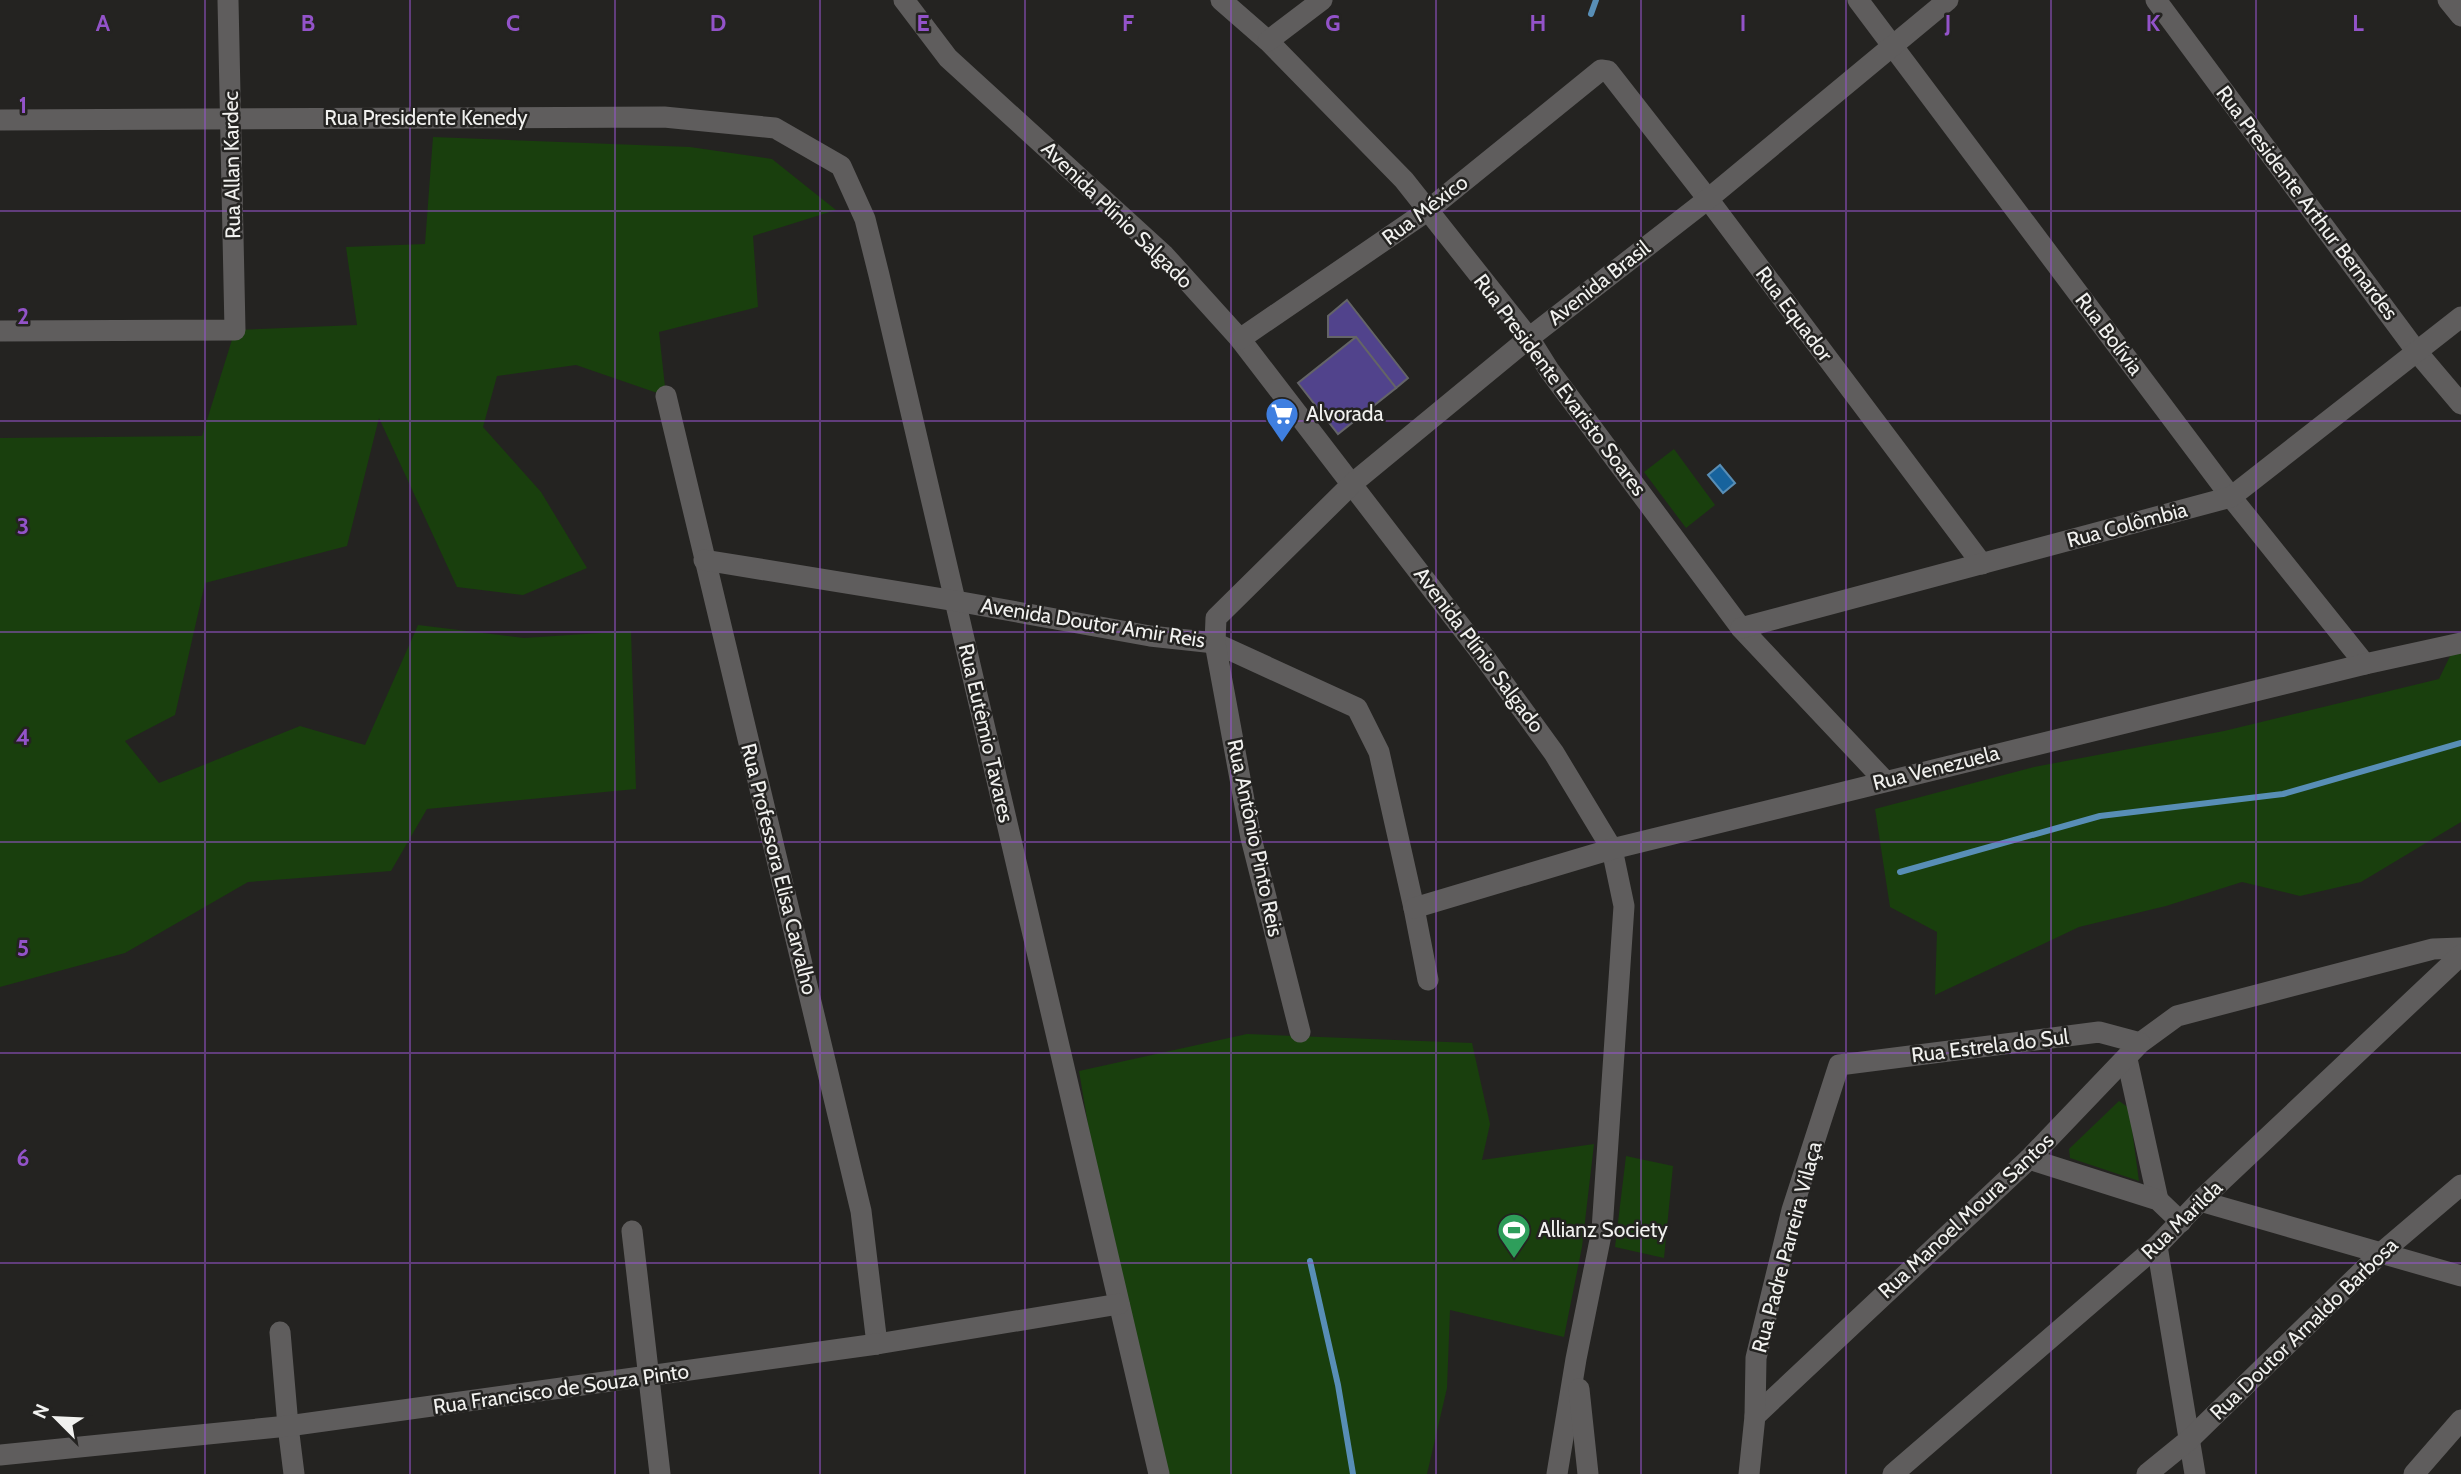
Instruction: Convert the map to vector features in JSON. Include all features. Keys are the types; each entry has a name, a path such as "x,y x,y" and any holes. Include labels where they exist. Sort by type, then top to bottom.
{"street":[{"name":"Rua Allan Kardec","path":"0,331 235,330 228,0"},
{"name":"Avenida Plínio Salgado","path":"904,0 948,58 1164,255 1240,339 1353,483 1555,753 1612,849 1624,906 1602,1230 1576,1359 1557,1474"},
{"name":"Rua Presidente Evaristo Soares","path":"1221,0 1268,41 1404,180 1529,338 1549,370 1741,628 1885,780"},
{"path":"1268,41 1322,0"},
{"name":"Rua Bolívia","path":"1858,0 2231,498 2365,664"},
{"name":"Avenida Brasil","path":"1216,643 1216,618 1353,483 1948,0"},
{"name":"Rua Presidente Arthur Bernardes","path":"2156,0 2417,352 2461,404"},
{"path":"2448,0 2461,16"},
{"name":"Rua México","path":"1240,339 1427,211 1601,70"},
{"name":"Rua Equador","path":"1601,70 1611,74 1707,198 1982,564"},
{"name":"Rua Presidente Kenedy","path":"0,120 664,117 775,128 841,166"},
{"name":"Rua Eutêmio Tavares","path":"841,166 864,219 870,241 1159,1474"},
{"name":"Rua Colômbia","path":"1741,628 2231,498 2461,317"},
{"name":"Rua Professora Elisa Carvalho","path":"666,396 861,1211 877,1344"},
{"name":"Avenida Doutor Amir Reis","path":"704,560 1150,636 1216,643 1357,708 1379,752 1415,908 1428,980"},
{"name":"Rua Antônio Pinto Reis","path":"1216,643 1251,838 1300,1032"},
{"name":"Rua Venezuela","path":"1415,908 1612,849 1885,780 2461,643"},
{"name":"Rua Manoel Moura Santos","path":"1755,1416 2029,1159 2133,1051 2177,1016 2433,948 2461,948"},
{"name":"Rua Marilda","path":"1893,1474 2157,1246 2200,1200 2461,955"},
{"name":"Rua Estrela do Sul","path":"1839,1065 2099,1032 2133,1051"},
{"path":"2133,1051 2158,1200"},
{"name":"Rua Padre Parreira Vilaça","path":"1749,1474 1755,1416 1756,1358 1792,1210 1839,1065"},
{"path":"2029,1159 2158,1200 2181,1222"},
{"name":"Rua Doutor Arnaldo Barbosa","path":"2147,1474 2190,1439 2381,1254 2461,1185"},
{"path":"2200,1200 2461,1276"},
{"path":"632,1231 660,1474"},
{"path":"2157,1246 2195,1474"},
{"name":"Rua Francisco de Souza Pinto","path":"0,1455 288,1426 877,1344 1119,1304"},
{"path":"280,1332 294,1474"},
{"path":"1576,1359 1588,1474"},
{"path":"2414,1474 2454,1442 2461,1420"}],"green space":[{"path":"433,137 690,147 772,159 836,210 753,236 758,307 659,332 666,396 576,365 497,376 483,427 541,492 587,568 523,595 457,587 379,418 347,546 205,583 175,715 125,741 159,783 300,726 365,745 418,625 524,638 631,631 636,789 427,809 391,871 248,882 125,953 0,987 0,438 202,436 235,330 357,325 346,247 425,244"},
{"path":"1674,449 1715,505 1686,528 1644,472"},
{"path":"2461,633 2461,822 2361,882 2300,896 2242,882 2166,906 2079,927 1935,995 1937,932 1890,907 1875,809 2034,767 2224,731 2439,679"},
{"path":"1247,1034 1472,1043 1490,1124 1482,1160 1594,1144 1582,1247 1564,1337 1450,1310 1447,1388 1427,1474 1167,1474 1091,1143 1079,1071"},
{"path":"2119,1101 2129,1108 2139,1181 2070,1158 2069,1149"},
{"path":"1626,1156 1673,1166 1664,1258 1615,1247"}],"water":[{"path":"1720,465 1735,483 1723,493 1708,475"}],"building":[{"path":"1347,300 1408,378 1396,388 1356,337 1328,337 1328,316"},
{"path":"1356,337 1396,388 1338,434 1298,383"}],"waterway":[{"path":"1591,14 1596,0"},
{"path":"1900,872 2100,816 2283,794 2461,743"},
{"path":"1310,1261 1338,1385 1353,1474"}],"place":[{"name":"Alvorada","path":"1282,444"},
{"name":"Allianz Society","path":"1514,1260"}]}
